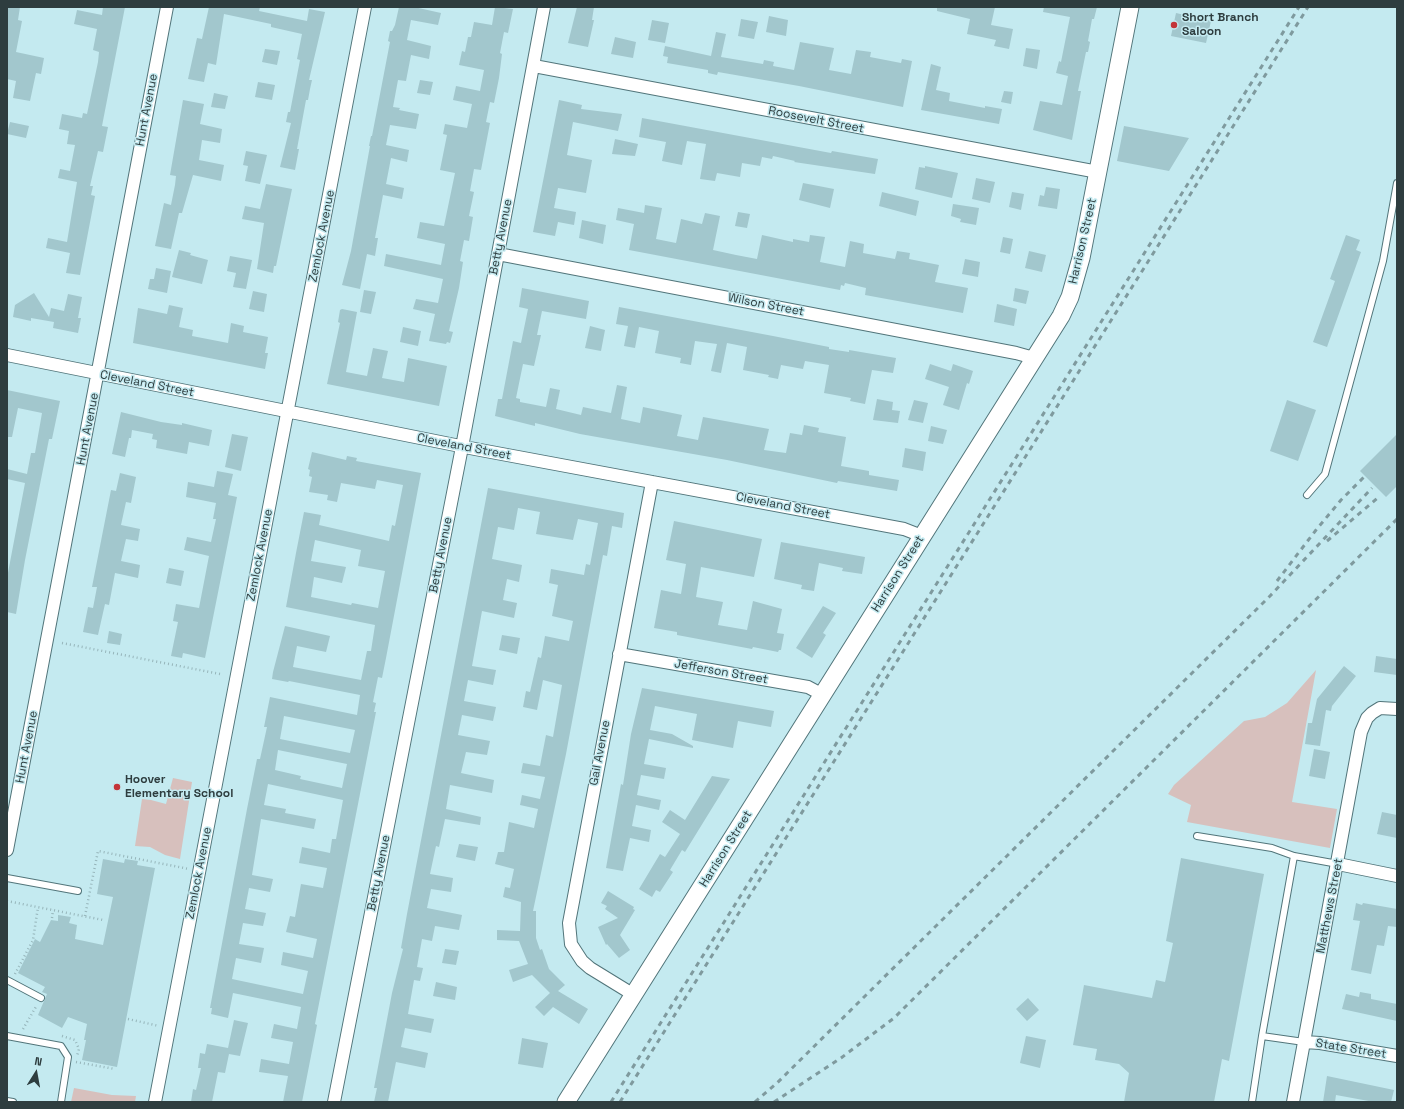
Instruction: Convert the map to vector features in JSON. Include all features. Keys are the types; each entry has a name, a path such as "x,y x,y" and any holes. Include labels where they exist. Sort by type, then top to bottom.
{"main road":[{"name":"Harrison Street","path":"566,1102 1061,316 1076,278 1130,7"}],"street":[{"name":"Hunt Avenue","path":"7,850 167,7"},
{"name":"Zemlock Avenue","path":"154,1102 365,7"},
{"name":"Betty Avenue","path":"334,1102 462,446 544,7"},
{"name":"Roosevelt Street","path":"534,66 1098,172"},
{"name":"Wilson Street","path":"498,254 1016,353 1034,358"},
{"name":"Cleveland Street","path":"7,355 462,446 904,529 922,536"},
{"name":"Gail Avenue","path":"634,995 582,962 571,944 569,923 652,482"},
{"name":"Jefferson Street","path":"619,654 808,687 823,695"},
{"name":"Matthews Street","path":"1293,1102 1338,864 1361,732 1367,718 1372,713 1380,708 1397,709"},
{"path":"1338,864 1397,876"},
{"name":"State Street","path":"1304,1042 1320,1043 1397,1056"}],"lane":[{"path":"1307,495 1325,474 1383,261 1396,199 1397,183"},
{"path":"1197,836 1272,848 1294,856 1338,864"},
{"path":"1252,1102 1262,1036 1294,856"},
{"path":"7,878 78,891"},
{"path":"7,980 41,998"},
{"path":"7,1036 60,1046 68,1057 61,1102"},
{"path":"1262,1036 1304,1042"},
{"path":"7,1101 12,1102"}],"path":[{"path":"62,643 220,674"},
{"path":"85,916 98,851 199,871"},
{"path":"7,901 103,920"},
{"path":"15,975 33,940 38,907"},
{"path":"52,918 53,910"},
{"path":"23,1029 41,998"},
{"path":"128,1019 169,1028"},
{"path":"76,1062 115,1069"}],"shaded area":[{"path":"1316,670 1292,802 1337,809 1330,848 1187,822 1191,805 1168,794 1174,785 1244,721 1265,717 1287,703"},
{"path":"173,778 192,782 180,859 165,855 150,847 135,846 142,799 166,804"},
{"path":"74,1088 112,1095 136,1096 135,1102 71,1102"}],"building":[{"path":"7,7 20,7 18,20 22,21 16,52 44,58 41,74 36,73 30,101 13,98 16,81 7,79"},
{"path":"103,7 125,7 102,126 108,127 103,152 98,151 90,186 93,186 91,195 95,196 80,275 66,273 70,253 46,248 48,238 67,242 77,182 58,178 60,169 70,171 75,145 67,144 69,131 59,129 62,114 82,118 83,113 87,114 98,62 99,52 93,50 97,29 74,24 77,10 102,15"},
{"path":"209,7 260,7 259,11 307,21 309,9 325,12 309,80 312,80 308,100 306,100 297,149 299,149 295,170 280,167 291,123 286,122 288,112 290,112 300,60 297,59 302,34 271,27 271,24 224,14 216,65 208,63 204,82 188,79 197,38 202,39"},
{"path":"399,7 414,7 441,13 438,25 411,20 407,40 431,46 429,59 411,55 406,81 398,80 393,107 400,108 399,110 419,114 416,129 390,125 386,145 409,150 407,162 391,158 386,184 404,188 402,199 383,195 375,238 378,238 375,256 367,254 360,289 342,285 351,251 369,146 390,42 388,41 390,31 392,31 395,25"},
{"path":"495,7 513,9 508,33 504,32 500,53 502,54 499,78 494,103 490,102 486,122 490,123 481,170 474,169 470,191 474,192 469,216 473,217 469,241 464,240 460,261 463,262 459,288 449,331 453,332 450,343 447,342 446,344 429,341 435,314 413,309 416,299 438,303 443,279 384,266 386,254 441,265 445,244 417,238 420,222 444,226 455,173 440,170 447,135 443,134 445,124 467,128 472,104 453,100 456,86 480,91 484,70 459,65 462,51 465,52 468,37 471,37 474,22 492,25"},
{"path":"577,7 594,7 592,20 594,20 588,47 568,43"},
{"path":"937,7 995,7 991,25 1013,29 1009,49 994,46 996,40 967,34 970,19 937,11"},
{"path":"1044,7 1097,7 1094,19 1092,19 1088,41 1090,42 1088,52 1086,52 1078,91 1081,91 1072,140 1033,130 1040,101 1062,105 1068,76 1056,73 1059,61 1061,62 1070,17 1043,12"},
{"path":"1176,13 1211,21 1206,43 1171,36"},
{"path":"769,16 788,20 786,36 766,32"},
{"path":"741,19 758,22 754,39 738,36"},
{"path":"652,20 669,23 665,43 648,40"},
{"path":"716,32 726,34 721,57 763,64 764,60 774,62 773,66 794,70 800,42 834,48 829,70 851,74 856,50 871,52 870,57 901,63 902,59 912,61 903,107 799,86 718,72 717,75 708,73 708,70 667,63 668,57 663,56 665,46 711,56"},
{"path":"615,37 636,42 633,58 611,54"},
{"path":"1026,48 1040,50 1037,69 1023,66"},
{"path":"265,49 280,51 277,65 262,62"},
{"path":"931,64 941,67 936,90 950,93 949,101 985,108 985,106 1002,109 999,124 921,110"},
{"path":"420,80 433,82 430,95 417,93"},
{"path":"258,82 275,85 272,100 255,97"},
{"path":"1004,91 1013,92 1011,104 1001,102"},
{"path":"214,93 228,96 225,109 211,107"},
{"path":"183,100 204,104 200,124 222,129 220,143 202,140 199,160 224,165 221,181 193,175 182,213 179,213 171,249 155,246 164,203 171,205 175,185 176,176 170,175"},
{"path":"559,100 582,105 581,109 622,114 618,131 573,122 567,155 592,160 586,193 558,188 554,208 576,212 574,225 558,222 555,236 533,232"},
{"path":"642,118 831,153 832,151 878,159 875,174 794,162 795,161 773,156 772,159 762,157 760,166 742,163 740,177 717,173 715,181 700,179 706,144 687,141 682,165 662,161 666,142 639,137"},
{"path":"10,122 29,126 26,138 7,134"},
{"path":"1124,126 1189,138 1169,171 1117,161"},
{"path":"615,139 638,144 635,156 612,154"},
{"path":"246,151 267,155 260,184 245,181 248,166 243,165"},
{"path":"925,166 958,173 952,198 915,189 919,167 925,168"},
{"path":"976,178 995,182 990,203 972,199"},
{"path":"803,183 834,189 830,208 799,200"},
{"path":"266,184 292,189 276,266 274,266 273,273 257,269 264,223 242,219 245,206 260,209"},
{"path":"1046,187 1060,189 1057,209 1038,206 1040,195 1044,196"},
{"path":"882,192 919,201 916,216 879,206"},
{"path":"1012,192 1024,194 1021,210 1009,207"},
{"path":"953,204 979,208 976,225 960,222 961,219 951,216"},
{"path":"645,205 662,208 656,239 676,243 681,219 702,224 705,213 720,216 713,250 757,259 762,235 793,242 793,239 809,242 810,235 825,237 820,262 845,267 850,241 864,244 863,253 895,259 897,251 910,253 909,259 939,265 935,282 968,288 963,313 865,295 866,288 845,283 844,286 841,285 840,290 629,250 634,224 616,220 618,208 644,213"},
{"path":"738,212 750,214 747,228 735,226"},
{"path":"582,220 606,225 603,244 579,238"},
{"path":"1346,235 1360,240 1356,250 1361,252 1327,347 1313,342 1335,281 1330,279"},
{"path":"1003,237 1013,239 1010,254 1000,252"},
{"path":"179,250 208,260 202,284 172,277"},
{"path":"1029,251 1046,255 1042,272 1025,268"},
{"path":"230,256 252,260 246,289 233,287 236,273 227,271"},
{"path":"965,259 980,262 978,277 962,274"},
{"path":"156,268 171,271 167,293 148,289 150,279 154,279"},
{"path":"522,288 589,301 586,319 542,311 537,335 541,335 534,366 523,364 516,398 520,399 520,402 546,407 550,388 560,390 556,409 581,415 583,407 611,413 617,385 627,387 621,419 640,423 643,407 682,415 677,436 698,440 703,417 769,429 764,450 786,453 790,433 802,435 804,425 819,428 818,432 846,437 841,466 869,471 869,475 899,480 897,491 838,481 837,483 727,460 580,434 535,423 535,426 495,416 498,399 502,399 513,341 521,343 528,309 519,307"},
{"path":"1015,288 1029,291 1026,304 1013,301"},
{"path":"364,290 376,292 371,314 360,312"},
{"path":"253,291 267,294 264,312 249,309"},
{"path":"34,293 49,317 51,308 64,311 68,294 82,297 78,318 81,318 78,333 53,328 54,322 31,318 31,321 13,317 15,305"},
{"path":"997,304 1017,309 1014,326 994,322"},
{"path":"169,305 183,308 179,327 193,330 192,336 228,343 231,323 244,326 243,332 268,337 265,353 268,353 265,369 133,343 138,308 167,314"},
{"path":"619,307 829,347 829,349 849,352 849,350 896,358 893,373 872,370 865,404 850,401 851,398 824,393 829,365 805,361 803,369 781,365 778,379 768,377 769,375 743,370 747,347 727,343 721,373 711,371 717,344 695,341 691,365 680,363 681,358 655,353 659,331 639,327 635,348 624,346 628,326 616,324"},
{"path":"342,309 357,312 346,372 367,376 373,348 388,351 382,378 404,382 408,358 447,366 439,406 327,384 340,323 338,322 340,310"},
{"path":"590,326 605,330 601,351 585,348"},
{"path":"403,327 421,331 418,346 400,342"},
{"path":"930,364 951,371 953,364 973,371 969,384 967,383 959,410 943,405 949,387 925,379"},
{"path":"7,390 60,401 52,439 49,439 16,614 7,612 7,578 25,483 7,479 7,469 27,474 31,453 35,453 42,413 18,408 12,437 7,437"},
{"path":"877,399 893,402 892,410 900,411 898,423 873,420"},
{"path":"914,400 928,403 923,423 908,420"},
{"path":"1287,400 1316,410 1298,461 1270,451"},
{"path":"121,412 161,422 182,425 182,423 212,430 209,446 189,442 187,454 156,448 157,440 152,439 153,434 132,430 125,457 112,454"},
{"path":"931,426 947,430 943,444 928,441"},
{"path":"232,434 248,437 241,471 225,467"},
{"path":"1397,434 1397,486 1386,497 1360,471"},
{"path":"905,448 926,452 923,471 902,467"},
{"path":"312,452 346,460 347,456 357,458 356,461 421,473 382,678 378,677 373,702 376,703 374,712 376,712 315,1024 317,1025 302,1102 283,1102 288,1076 259,1072 261,1059 289,1064 293,1042 271,1038 274,1024 297,1029 301,1007 233,993 228,1018 211,1014 212,1008 210,1008 247,809 257,759 260,759 267,727 264,727 270,697 357,715 360,695 272,679 273,672 285,626 330,636 326,652 297,646 293,667 361,680 367,651 371,651 375,625 286,607 296,553 304,512 321,515 319,525 389,541 392,525 395,526 403,485 377,480 375,489 341,483 337,502 327,500 328,495 309,492 312,477 309,476 310,470 308,469","holes":["315,540 361,550 358,566 385,571 378,608 352,603 351,605 311,597 314,577 342,583 346,567 311,561","284,716 355,730 350,753 280,739","278,750 347,764 342,788 300,779 301,776 275,770","268,784 343,800 336,839 332,839 330,853 302,847 299,863 327,868 323,888 301,884 295,917 290,916 286,932 317,939 313,958 283,952 281,965 308,971 303,994 232,979 236,958 261,963 264,948 239,944 243,923 263,926 266,913 245,909 249,888 270,892 273,879 252,875 261,819 314,829 316,819 285,813 286,809 264,805"]},
{"path":"217,471 233,474 228,495 237,497 205,658 183,653 182,658 171,656 178,622 173,621 176,604 199,608 209,556 184,550 187,537 211,542 216,519 213,519 216,503 186,497 188,482 214,487"},
{"path":"120,473 136,477 131,503 126,502 121,525 140,529 138,541 126,539 121,561 140,565 138,578 115,573 109,605 105,604 98,635 83,632 88,607 93,608 97,587 92,587 111,490 116,491"},
{"path":"488,488 624,513 622,528 612,526 607,556 603,555 566,754 533,911 536,911 536,938 540,950 542,949 549,969 565,985 558,991 588,1009 579,1024 553,1007 544,1016 535,1007 550,993 532,975 513,982 509,970 528,964 519,941 497,940 497,930 520,931 521,902 503,897 505,887 510,888 514,869 495,864 498,852 504,852 509,822 534,828 538,809 520,805 522,795 540,799 545,777 521,773 523,763 540,766 546,735 553,737 562,685 543,680 537,710 523,707 526,691 530,692 538,657 541,658 545,636 569,641 573,621 552,616 558,585 549,583 551,569 584,575 586,564 590,565 598,523 578,519 573,540 536,534 540,512 518,508 514,530 498,527 492,559 522,565 519,582 507,579 503,600 517,603 514,618 482,611 472,666 496,670 493,685 468,680 464,701 496,707 493,721 462,715 458,735 490,741 487,755 466,752 461,773 494,780 492,793 450,785 446,809 481,817 480,825 445,819 439,847 436,846 430,874 453,878 451,892 431,889 427,908 462,915 459,930 435,926 432,941 422,939 417,967 423,968 420,981 414,980 408,1014 434,1019 431,1033 405,1028 401,1047 428,1053 425,1068 396,1062 388,1102 374,1102 377,1088 374,1088 392,993 403,949 401,948 407,914"},
{"path":"674,521 762,539 754,577 701,567 696,597 723,602 718,625 747,630 753,601 782,609 777,633 784,634 781,650 778,652 753,647 752,649 677,635 677,632 654,628 661,590 681,594 686,564 666,560"},
{"path":"781,542 865,557 862,574 842,571 843,568 819,563 814,591 801,589 802,585 774,579"},
{"path":"169,568 184,571 181,586 166,583"},
{"path":"823,606 836,613 823,633 826,635 812,658 796,648"},
{"path":"109,631 122,634 120,645 107,643"},
{"path":"502,635 520,638 517,654 499,650"},
{"path":"1376,656 1397,659 1397,675 1374,672"},
{"path":"1344,666 1356,676 1332,706 1331,711 1326,710 1320,746 1305,744 1308,723 1312,723 1317,699"},
{"path":"642,688 774,711 771,727 738,721 733,748 692,740 697,714 655,706 650,730 672,734 693,746 693,748 649,739 644,764 666,768 664,779 641,775 637,795 661,800 659,810 636,805 632,826 651,830 649,842 630,838 623,871 606,868 621,784 623,785 631,734"},
{"path":"1314,749 1330,752 1325,779 1309,776"},
{"path":"712,776 730,779 685,852 682,850 670,870 673,872 660,892 656,890 652,897 639,889 660,854 665,857 680,834 662,822 670,810 685,820"},
{"path":"1382,812 1397,815 1397,838 1377,834"},
{"path":"459,844 478,847 475,861 456,857"},
{"path":"1181,858 1264,874 1229,1061 1222,1059 1214,1102 1124,1102 1129,1073 1119,1064 1095,1060 1097,1049 1073,1045 1084,985 1152,998 1156,980 1165,982 1173,943 1166,941"},
{"path":"103,859 124,863 125,859 138,861 137,865 155,868 117,1067 82,1060 86,1040 84,1040 87,1024 68,1017 62,1028 38,1015 47,994 42,992 45,987 18,973 35,939 40,942 51,920 58,921 58,915 71,917 69,923 77,925 75,939 103,945 113,897 97,894"},
{"path":"608,891 634,907 633,909 635,910 620,935 630,950 619,958 607,944 606,945 598,927 618,918 605,909 607,906 601,903"},
{"path":"1356,903 1397,909 1397,927 1388,926 1384,946 1377,945 1371,974 1351,970 1360,921 1353,920"},
{"path":"445,949 459,951 456,965 442,963"},
{"path":"436,982 457,987 455,1000 433,996"},
{"path":"1360,992 1371,994 1371,999 1397,1004 1397,1021 1342,1009 1346,994 1359,997"},
{"path":"1028,998 1039,1010 1027,1021 1016,1009"},
{"path":"234,1020 248,1023 240,1056 229,1054 225,1073 218,1072 212,1102 191,1102 193,1089 196,1090 201,1068 198,1068 200,1053 205,1054 207,1044 228,1048"},
{"path":"1026,1036 1046,1040 1040,1068 1020,1063"},
{"path":"522,1038 548,1043 543,1068 518,1064"},
{"path":"1327,1076 1394,1090 1391,1102 1374,1102 1336,1095 1335,1102 1323,1102"}],"railway":[{"path":"611,1102 1299,7"},
{"path":"620,1102 1308,7"},
{"path":"1277,581 1341,500 1364,477"},
{"path":"755,1102 777,1083 1270,596 1372,488"},
{"path":"1327,541 1380,496"},
{"path":"774,1102 841,1058 894,1018 1397,519"}],"place":[{"name":"Short Branch Saloon","path":"1174,25"},
{"name":"Hoover Elementary School","path":"117,787"}]}
